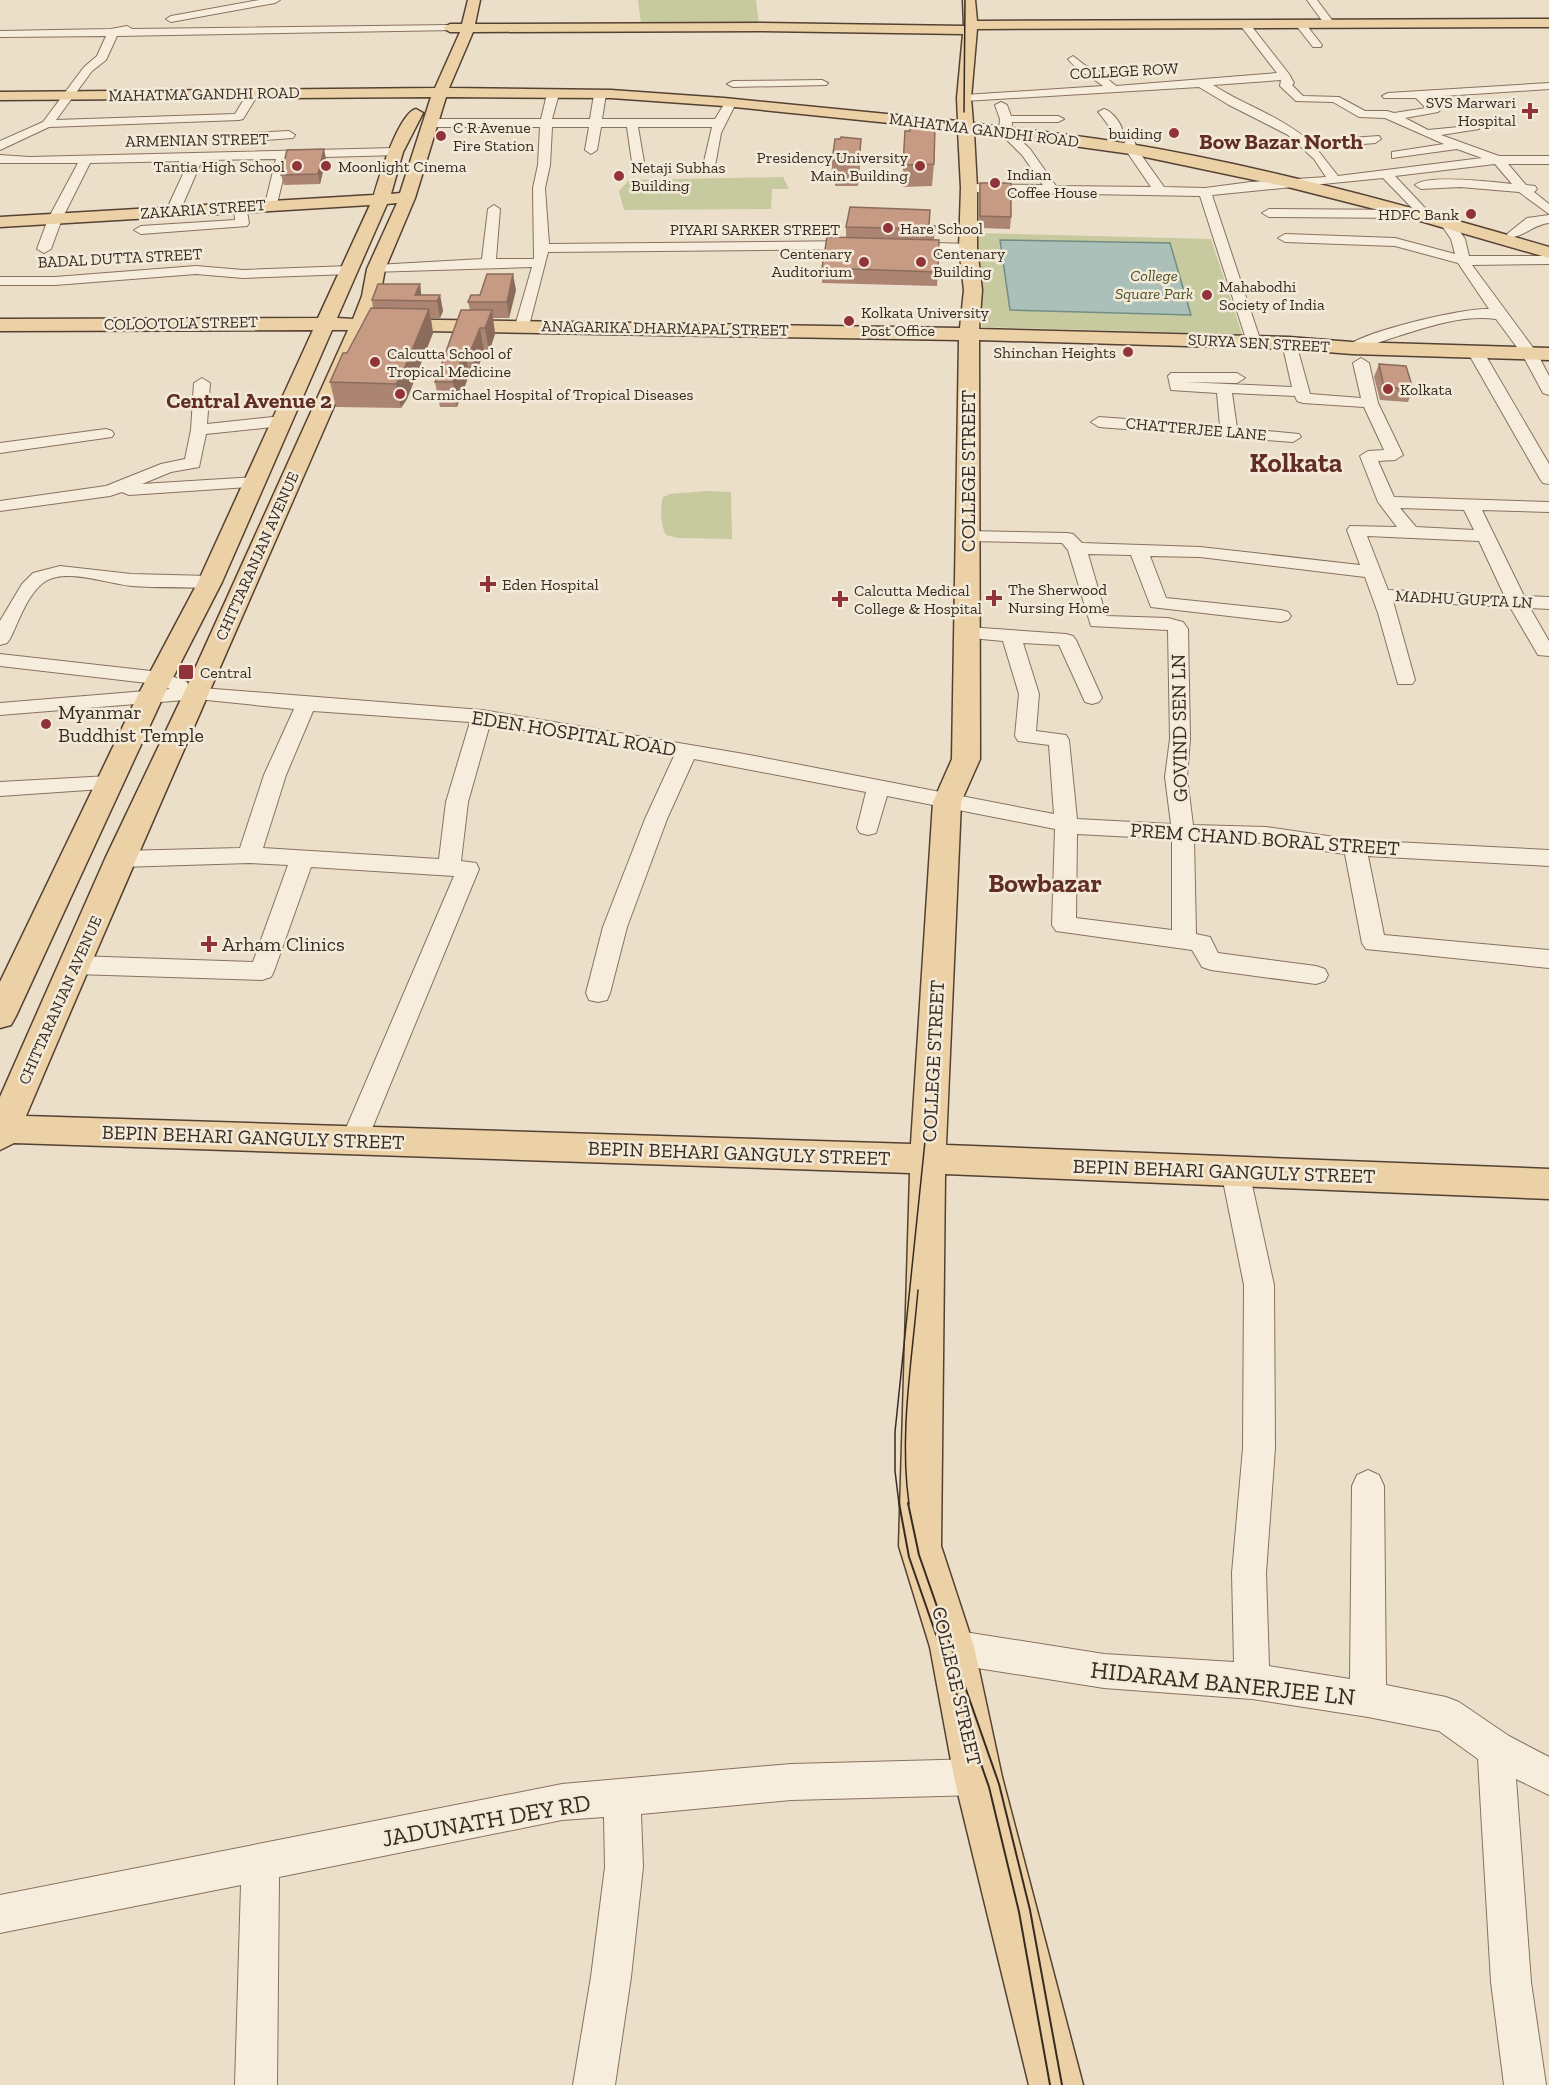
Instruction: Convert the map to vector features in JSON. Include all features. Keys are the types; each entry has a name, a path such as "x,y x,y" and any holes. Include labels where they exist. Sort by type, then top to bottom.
{"main road":[{"name":"CHITTARANJAN AVENUE","path":"1,1131 76,965 120,859 197,693 361,323 371,296 376,269 407,198 429,123 433,89 468,28 474,0"},
{"name":"COLLEGE STREET","path":"969,0 964,98 969,188 968,248 974,290 969,334 966,759 948,802 928,1159 920,1546 952,1647 978,1777 1056,2085"},
{"path":"1520,8 1545,39"},
{"path":"0,1016 155,687 210,582 256,482 282,420 328,323 381,198 395,152 433,89 452,23 468,28 968,28 1549,23"},
{"name":"MAHATMA GANDHI ROAD","path":"433,89 600,94 730,103 965,125 1006,126 1327,181 1448,223 1549,253"},
{"name":"MAHATMA GANDHI ROAD","path":"0,96 408,92 433,89 662,92 965,125"},
{"name":"MAHATMA GANDHI ROAD","path":"1130,146 1549,243"},
{"name":"ZAKARIA STREET","path":"1,224 55,219 141,229 173,211 407,198"},
{"name":"ANAGARIKA DHARMAPAL STREET","path":"361,323 969,334"},
{"name":"COLOOTOLA STREET","path":"0,325 361,323"},
{"name":"SURYA SEN STREET","path":"969,334 1289,343 1357,356 1475,351 1549,354"},
{"name":"BEPIN BEHARI GANGULY STREET","path":"1,1131 928,1159 1549,1184"}],"street":[{"path":"113,32 275,0"},
{"path":"1312,0 1330,24"},
{"path":"0,34 452,23"},
{"path":"1300,24 1317,45"},
{"path":"1245,25 1285,76 1288,83 1286,86 1300,99 1335,99 1363,115 1387,114 1427,134 1498,160 1523,189 1549,210"},
{"path":"47,124 88,69 102,58 113,32"},
{"path":"1073,59 1113,89"},
{"name":"COLLEGE ROW","path":"964,98 1285,76"},
{"path":"733,84 822,83"},
{"path":"1201,83 1233,103 1292,132 1319,157 1327,181"},
{"path":"1411,115 1388,96 1549,86"},
{"path":"0,146 47,124 237,122 253,93"},
{"path":"1392,117 1435,109 1418,93"},
{"path":"522,326 541,255 539,188 544,165 546,122 553,94"},
{"path":"591,150 600,94"},
{"path":"998,96 1006,126 1052,189"},
{"path":"709,166 707,138 730,103"},
{"path":"1104,112 1118,130"},
{"path":"1006,126 1058,118"},
{"path":"429,123 717,123"},
{"path":"632,123 640,139 638,162"},
{"path":"1427,134 1475,127"},
{"path":"1292,132 1311,130"},
{"path":"249,137 289,135"},
{"path":"1308,145 1375,139"},
{"path":"1510,145 1542,164"},
{"path":"1130,146 1160,191"},
{"path":"1396,155 1459,146"},
{"name":"ARMENIAN STREET","path":"0,159 197,157 223,152 283,155 395,152"},
{"path":"1319,157 1361,153"},
{"path":"271,204 283,155"},
{"path":"173,211 197,157"},
{"path":"44,249 55,219 86,159"},
{"path":"969,188 1206,192 1289,182 1327,181 1498,160 1520,160 1542,164"},
{"path":"1385,173 1418,212"},
{"path":"1396,187 1460,183 1540,189"},
{"path":"1206,192 1254,342"},
{"path":"141,229 242,224 240,206"},
{"path":"376,269 489,263 494,209"},
{"path":"1269,213 1418,212"},
{"path":"1514,234 1532,221 1549,219"},
{"path":"1448,223 1458,239 1463,260 1500,315 1529,352 1549,390"},
{"path":"1286,238 1395,242 1463,260 1494,262 1549,260"},
{"name":"PIYARI SARKER STREET","path":"489,263 541,255 803,244 968,248"},
{"name":"BADAL DUTTA STREET","path":"0,281 50,281 153,268 243,274 350,270"},
{"path":"1412,534 1387,502 1368,456 1395,455 1370,402 1357,356 1363,342 1413,329 1446,317 1476,313 1500,315"},
{"path":"1289,343 1303,398 1370,402"},
{"path":"1475,351 1549,479"},
{"path":"1229,431 1231,383 1301,392"},
{"path":"110,491 166,468 193,464 199,430 202,384"},
{"path":"199,430 282,420"},
{"name":"CHATTERJEE LANE","path":"1099,422 1293,437"},
{"path":"0,448 106,434"},
{"path":"0,506 110,491 256,482"},
{"path":"1387,502 1549,507"},
{"path":"1471,505 1517,602 1545,651"},
{"path":"1406,680 1388,614 1356,530 1485,536"},
{"path":"967,536 1067,538 1077,548 1200,552 1372,572"},
{"name":"GOVIND SEN LN","path":"1077,548 1098,622 1176,626 1180,739 1176,777 1183,830 1184,940"},
{"path":"1138,549 1158,603 1281,616"},
{"path":"0,639 28,591 39,578 51,573 63,571 132,580 210,582"},
{"name":"MADHU GUPTA LN","path":"1380,595 1549,603"},
{"path":"967,633 1066,640 1092,698"},
{"path":"1011,636 1029,694 1025,736 1059,740 1066,824 1064,925 1203,943 1204,951 1211,961 1316,975"},
{"path":"0,660 113,671 155,687"},
{"path":"95,701 113,671"},
{"path":"0,709 95,701 155,687"},
{"name":"EDEN HOSPITAL ROAD","path":"155,687 306,704 482,716 687,751 948,802"},
{"path":"249,855 275,775 306,704"},
{"path":"449,868 457,802 482,716"},
{"path":"598,993 615,927 656,819 687,751"},
{"path":"0,789 109,783"},
{"path":"868,828 878,788"},
{"name":"PREM CHAND BORAL STREET","path":"948,802 1086,828 1266,835 1355,848 1549,858"},
{"path":"1355,848 1374,942 1549,959"},
{"path":"120,859 249,855 468,869 354,1140"},
{"path":"76,965 262,971 302,859"},
{"path":"1235,1171 1259,1285 1259,1448 1249,1574 1252,1681"},
{"path":"1368,1486 1368,1699"},
{"name":"HIDARAM BANERJEE LN","path":"952,1647 1104,1671 1252,1681 1368,1699 1446,1715 1496,1749 1549,1777"},
{"path":"1496,1749 1511,1982 1524,2085"},
{"name":"JADUNATH DEY RD","path":"0,1914 562,1802 791,1782 978,1777"},
{"path":"594,2085 611,1977 624,1867 622,1798"},
{"path":"256,2085 260,1862"}],"green space":[{"path":"638,0 756,0 759,24 641,24"},
{"path":"783,177 789,189 772,189 771,209 624,210 619,191 629,180"},
{"name":"College Square Park","path":"977,233 1211,239 1242,334 982,327"},
{"path":"731,492 732,539 678,538 666,535 661,516 663,497 670,494"}],"water":[{"path":"1000,240 1170,243 1191,315 1010,310"}],"building":[{"path":"910,121 935,124 934,164 903,165 905,131 910,131"},
{"path":"841,137 861,139 859,164 832,161 835,139"},
{"path":"324,149 318,174 281,175 287,150"},
{"path":"980,183 1011,183 1011,217 980,216"},
{"path":"850,207 930,210 929,226 935,226 935,229 846,227"},
{"path":"827,237 939,240 938,272 822,268"},
{"path":"487,274 513,274 507,302 468,302 471,295 480,295"},
{"path":"378,284 420,284 415,295 440,295 437,301 372,300"},
{"path":"371,308 429,309 402,374 396,384 330,382 343,353 347,353"},
{"path":"461,310 492,310 485,328 480,328 471,350 465,350 453,382 435,382"},
{"path":"1379,364 1406,366 1413,389 1384,387"}],"tram line":[{"path":"964,112 965,0"},
{"path":"899,1504 895,1471 895,1432 928,1112"},
{"path":"909,1504 906,1478 906,1424 918,1290"},
{"path":"899,1503 909,1557 989,1787 1019,1912 1050,2085"},
{"path":"908,1503 919,1555 999,1784 1030,1910 1062,2085"}],"place":[{"name":"SVS Marwari Hospital","path":"1530,111"},
{"name":"buiding","path":"1174,133"},
{"name":"C R Avenue Fire Station","path":"441,136"},
{"name":"Tantia High School","path":"297,166"},
{"name":"Moonlight Cinema","path":"326,166"},
{"name":"Presidency University Main Building","path":"920,166"},
{"name":"Netaji Subhas Building","path":"619,176"},
{"name":"Indian Coffee House","path":"995,183"},
{"name":"HDFC Bank","path":"1471,214"},
{"name":"Hare School","path":"888,228"},
{"name":"Centenary Auditorium","path":"864,262"},
{"name":"Centenary Building","path":"921,262"},
{"name":"Mahabodhi Society of India","path":"1207,295"},
{"name":"Kolkata University Post Office","path":"849,321"},
{"name":"Shinchan Heights","path":"1128,352"},
{"name":"Calcutta School of Tropical Medicine","path":"375,362"},
{"name":"Kolkata","path":"1388,389"},
{"name":"Carmichael Hospital of Tropical Diseases","path":"400,394"},
{"name":"Eden Hospital","path":"488,584"},
{"name":"The Sherwood Nursing Home","path":"994,598"},
{"name":"Calcutta Medical College & Hospital","path":"840,599"},
{"name":"Central","path":"186,672"},
{"name":"Myanmar Buddhist Temple","path":"46,724"},
{"name":"Arham Clinics","path":"209,944"}],"district":[{"name":"Bow Bazar North","path":"1281,141"},
{"name":"Central Avenue 2","path":"249,400"},
{"name":"Kolkata","path":"1296,463"},
{"name":"Bowbazar","path":"1045,883"}]}
